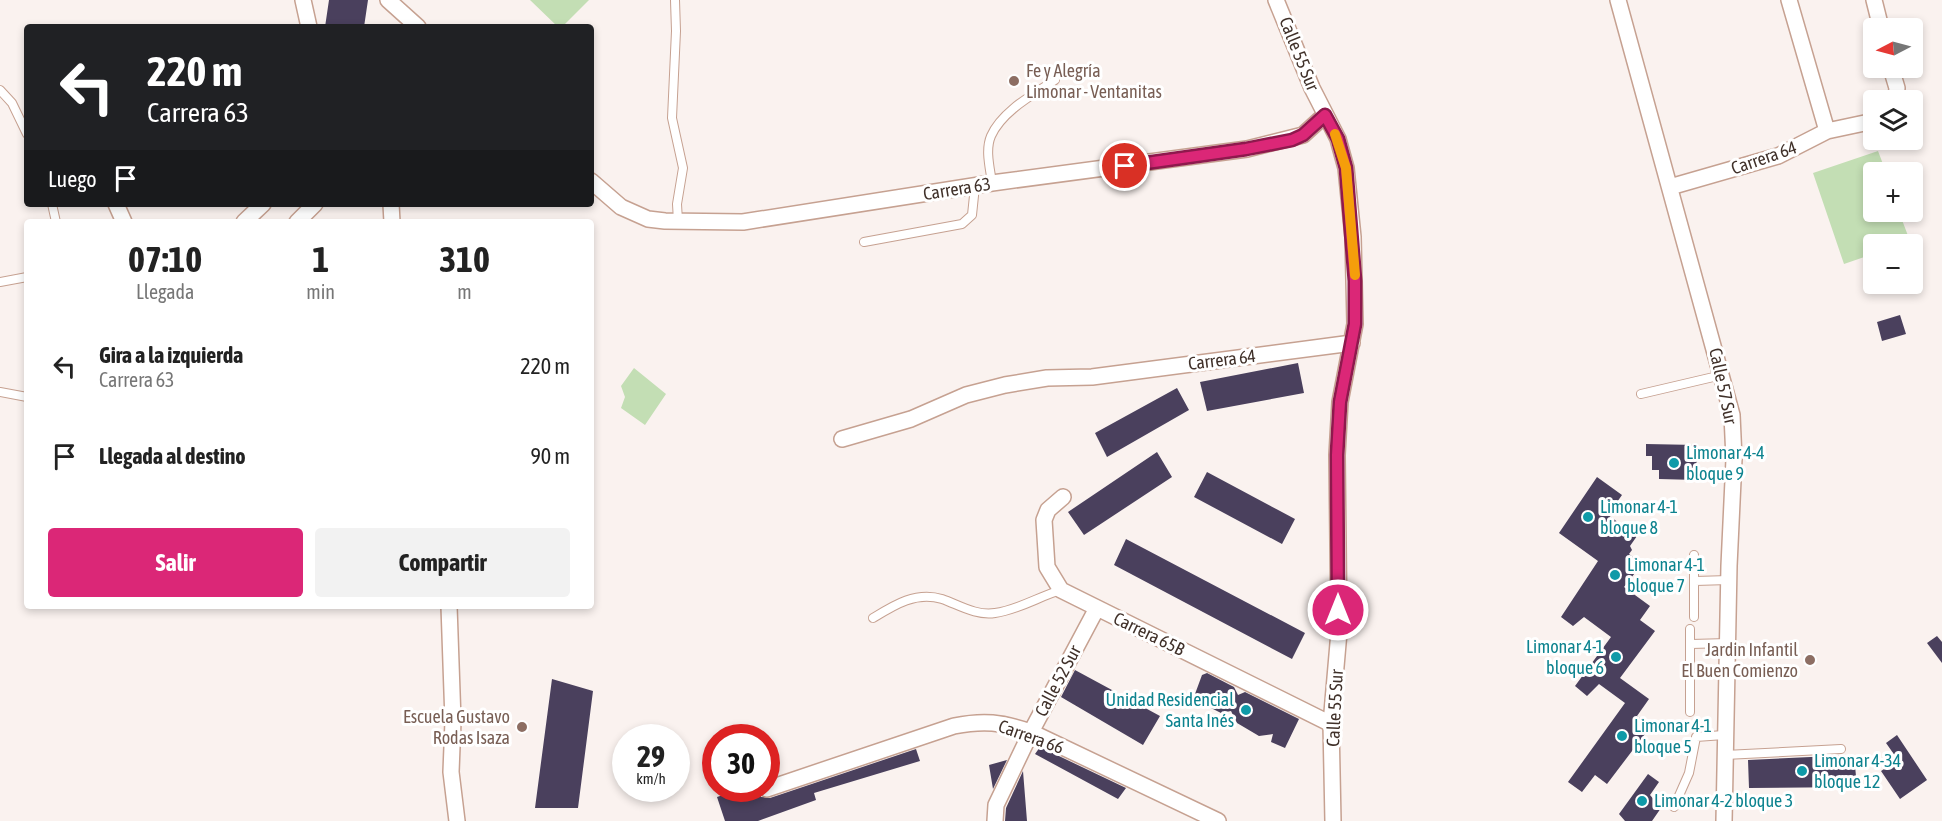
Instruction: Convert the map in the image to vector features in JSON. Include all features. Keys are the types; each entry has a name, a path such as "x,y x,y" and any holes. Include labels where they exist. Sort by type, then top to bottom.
{"street":[{"path":"303,0 308,24"},
{"path":"388,0 414,24"},
{"name":"Calle 55 Sur","path":"1276,0 1325,115 1338,139 1346,168 1355,281 1355,324 1340,402 1337,455 1339,632 1331,724 1333,821"},
{"name":"Calle 57 Sur","path":"1618,0 1732,415 1734,459 1724,821"},
{"path":"1789,0 1827,131"},
{"path":"1874,0 1878,18"},
{"name":"Carrera 63","path":"594,184 621,207 648,219 743,222 992,183 1191,157 1292,140 1303,135 1325,115"},
{"name":"Carrera 64","path":"1670,187 1778,156 1827,131 1863,123"},
{"path":"247,219 260,207"},
{"path":"300,219 312,207"},
{"name":"Carrera 64","path":"842,439 910,419 966,395 1005,385 1047,378 1092,377 1352,343"},
{"path":"1061,590 1047,567 1044,520 1048,510 1064,497"},
{"name":"Carrera 65B","path":"1061,590 1331,724"},
{"name":"Calle 52 Sur","path":"995,821 996,805 1031,732 1096,608"},
{"path":"449,609 453,721 451,772 457,821"},
{"name":"Carrera 66","path":"780,785 954,726 980,721 1006,724 1031,732 1218,821"}],"lane":[{"path":"675,0 672,118 683,168 677,204 678,221"},
{"path":"992,183 989,154 991,137 1000,122 1025,100 1055,80"},
{"path":"0,90 12,104 24,128"},
{"path":"864,242 962,224 972,214 975,186"},
{"path":"0,282 24,278"},
{"path":"1641,394 1722,375"},
{"path":"0,392 24,396"},
{"path":"1694,555 1694,617"},
{"path":"1695,581 1729,580"},
{"path":"873,618 911,598 926,596 980,613 995,613 1061,590"},
{"path":"1690,628 1690,712"},
{"path":"1690,644 1728,643"},
{"path":"1674,807 1689,773 1695,737 1725,735"},
{"path":"1725,754 1841,749"}],"green space":[{"path":"530,0 589,0 565,24 555,24"},
{"path":"1878,151 1882,162 1863,162 1863,222 1903,222 1907,234 1863,234 1863,257 1844,264 1813,173"},
{"path":"634,368 666,394 645,425 621,408 625,397 621,386"}],"building":[{"path":"329,0 368,0 364,24 325,24"},
{"path":"1900,315 1906,334 1882,341 1877,322"},
{"path":"1298,363 1304,393 1207,411 1200,382"},
{"path":"1177,388 1189,410 1107,457 1095,433"},
{"name":"Limonar 4-4 bloque 9","path":"1646,444 1697,445 1696,480 1659,479 1659,470 1652,470 1652,456 1646,456"},
{"path":"1157,452 1172,477 1084,535 1068,512"},
{"path":"1207,472 1295,519 1282,544 1194,497"},
{"path":"1597,477 1622,495 1608,515 1637,536 1630,546 1632,550 1629,554 1642,564 1624,587 1650,606 1640,620 1655,631 1620,678 1649,699 1637,716 1651,726 1607,784 1595,775 1582,792 1568,782 1625,703 1599,684 1587,696 1575,686 1611,637 1584,617 1573,626 1561,617 1598,561 1559,533"},
{"path":"1126,539 1305,633 1292,659 1114,565"},
{"path":"1937,636 1942,642 1942,663 1927,643"},
{"path":"1075,670 1160,716 1143,745 1061,697"},
{"name":"Unidad Residencial Santa Inés","path":"1207,673 1234,687 1238,695 1245,692 1299,719 1285,748 1271,742 1273,734 1259,736 1237,723 1231,711 1221,713 1199,702 1195,694 1202,675"},
{"path":"552,679 593,691 578,808 535,808"},
{"path":"1897,735 1927,780 1900,799 1881,771 1898,760 1886,743"},
{"path":"1040,747 1126,788 1118,799 1035,754"},
{"path":"916,749 920,761 814,793 816,800 758,821 725,821 719,802 780,802 780,795"},
{"name":"Limonar 4-34 bloque 12","path":"1854,755 1857,787 1749,788 1748,760"},
{"path":"1007,760 993,789 989,765"},
{"path":"1023,771 1027,821 1005,821 1006,808"},
{"name":"Limonar 4-2 bloque 3","path":"1648,774 1659,782 1650,795 1661,808 1652,821 1625,821 1619,814"}],"slow traffic":[{"path":"1335,134 1346,168 1355,275"}],"place":[{"name":"Fe y Alegría Limonar - Ventanitas","path":"1014,81"},
{"name":"Limonar 4-4 bloque 9","path":"1674,463"},
{"name":"Limonar 4-1 bloque 8","path":"1588,517"},
{"name":"Limonar 4-1 bloque 7","path":"1615,575"},
{"name":"Limonar 4-1 bloque 6","path":"1616,657"},
{"name":"Jardin Infantil El Buen Comienzo","path":"1810,660"},
{"name":"Unidad Residencial Santa Inés","path":"1246,710"},
{"name":"Escuela Gustavo Rodas Isaza","path":"522,727"},
{"name":"Limonar 4-1 bloque 5","path":"1622,736"},
{"name":"Limonar 4-34 bloque 12","path":"1802,771"},
{"name":"Limonar 4-2 bloque 3","path":"1642,801"}],"route":[{"path":"1125,166 1246,149 1292,140 1303,135 1325,115 1338,139 1346,168 1353,237 1355,324 1340,402 1337,455 1338,610"}]}
